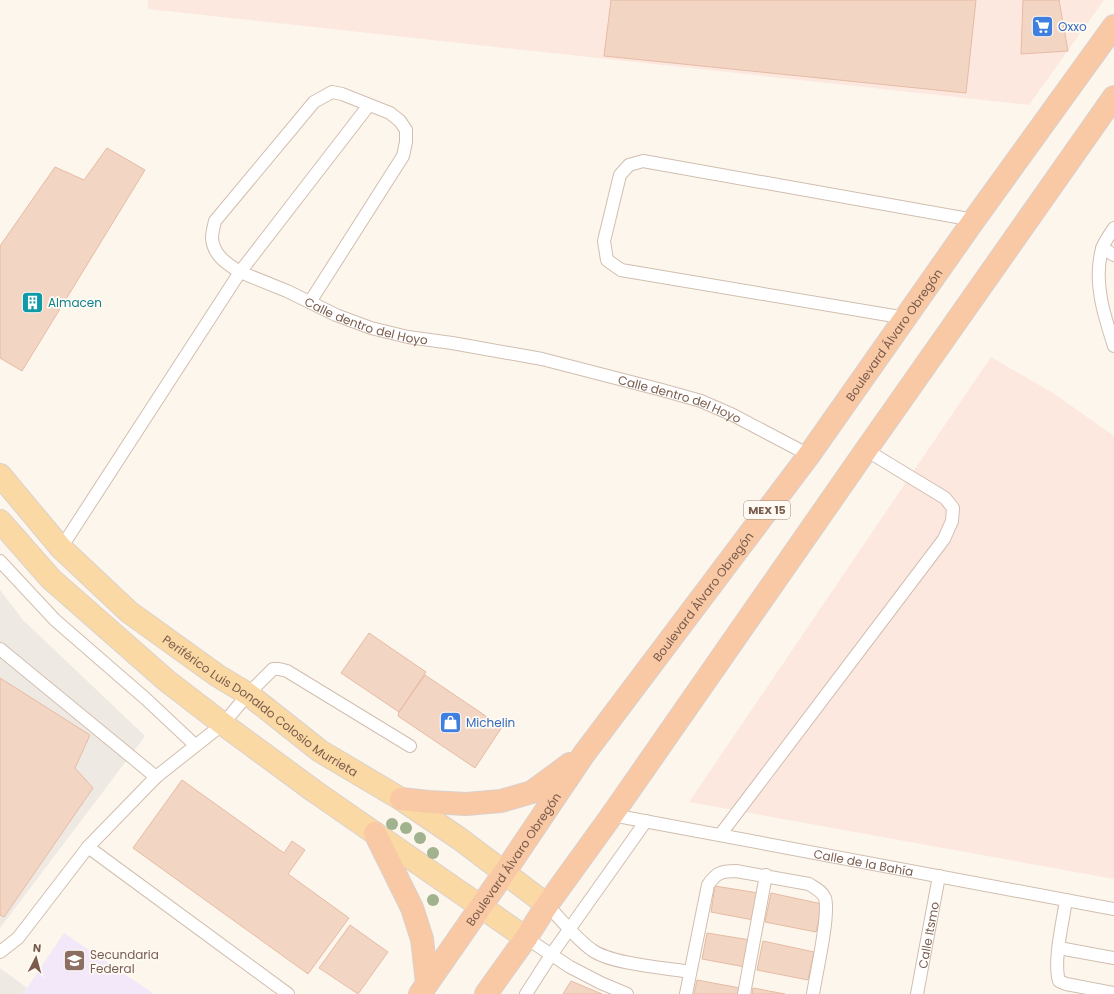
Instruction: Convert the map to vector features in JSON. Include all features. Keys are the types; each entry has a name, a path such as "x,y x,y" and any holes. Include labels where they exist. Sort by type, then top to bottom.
{"highway":[{"name":"Boulevard Álvaro Obregón","path":"424,988 584,754 809,455 974,220 1114,26"},
{"path":"486,994 866,450 1112,103"},
{"path":"401,799 466,804 501,801 532,792 584,754"},
{"path":"375,834 412,908 422,939 424,988"}],"main road":[{"name":"Periférico Luis Donaldo Colosio Murrieta","path":"0,475 61,548 129,612 218,676 248,694 320,751 401,799 460,839 547,905"},
{"path":"0,521 51,579 168,681 223,724 314,791 526,938"}],"lane":[{"name":"Calle dentro del Hoyo","path":"310,302 404,156 406,142 406,130 400,121 390,113 342,94 332,92 314,102 215,221 212,238 215,250 224,262 240,272 287,291 336,315 371,328 408,337 542,358 701,401 733,415 809,455"},
{"path":"61,548 240,272 369,104"},
{"path":"906,318 620,270 607,260 604,241 620,175 629,165 643,161 974,220"},
{"path":"1114,228 1102,248 1098,286 1114,346"},
{"path":"1102,248 1114,255"},
{"path":"720,835 944,539 952,521 953,508 945,498 866,450"},
{"path":"0,561 55,620 146,699 195,745"},
{"path":"0,649 156,778"},
{"path":"0,952 18,938 88,847 156,778 195,745 223,724 248,694 273,669 283,669 410,746"},
{"name":"Calle de la Bahía","path":"612,815 1114,909"},
{"path":"526,994 551,955 646,821"},
{"path":"88,847 288,994"},
{"path":"686,994 708,885 714,876 725,871 736,871 766,875 809,884 819,890 824,898 826,909 813,994"},
{"path":"744,994 766,875"},
{"name":"Calle Itsmo","path":"917,994 939,876"},
{"path":"1066,900 1059,948 1057,974 1059,981 1066,984 1114,993"},
{"path":"547,905 592,950 601,955 635,963 690,972"},
{"path":"526,938 576,970 627,994"},
{"path":"1059,948 1114,958"}],"shaded area":[{"path":"148,0 1104,0 1029,105 148,9"},
{"path":"991,357 1053,393 1114,436 1114,879 689,802"},
{"path":"0,590 23,620 145,736 0,928"},
{"name":"Secundaria Federal","path":"64,933 154,994 23,994"},
{"path":"0,968 27,988 23,994 0,994"}],"building":[{"path":"611,0 976,0 966,93 604,56"},
{"name":"Oxxo","path":"1023,0 1059,0 1068,51 1021,54"},
{"name":"Almacen","path":"107,148 145,170 22,371 0,358 0,246 55,167 84,180"},
{"path":"369,633 426,672 399,712 341,673"},
{"path":"425,675 502,727 475,768 398,716 399,712"},
{"path":"0,678 90,735 75,768 93,788 4,917 0,915"},
{"path":"182,780 284,853 292,841 305,850 288,874 349,918 308,974 133,848"},
{"path":"715,886 758,893 753,920 711,912"},
{"path":"771,893 822,904 816,932 765,922"},
{"path":"350,925 388,952 358,994 319,968"},
{"path":"707,933 750,940 745,967 702,959"},
{"path":"763,941 814,952 808,980 757,970"},
{"path":"697,980 740,988 739,994 694,994"},
{"path":"571,981 602,994 563,994"},
{"path":"753,988 785,994 752,994"}],"place":[{"name":"Oxxo","path":"1043,26"},
{"name":"Almacen","path":"32,302"},
{"name":"Michelin","path":"451,722"},
{"name":"Secundaria Federal","path":"75,961"}]}
